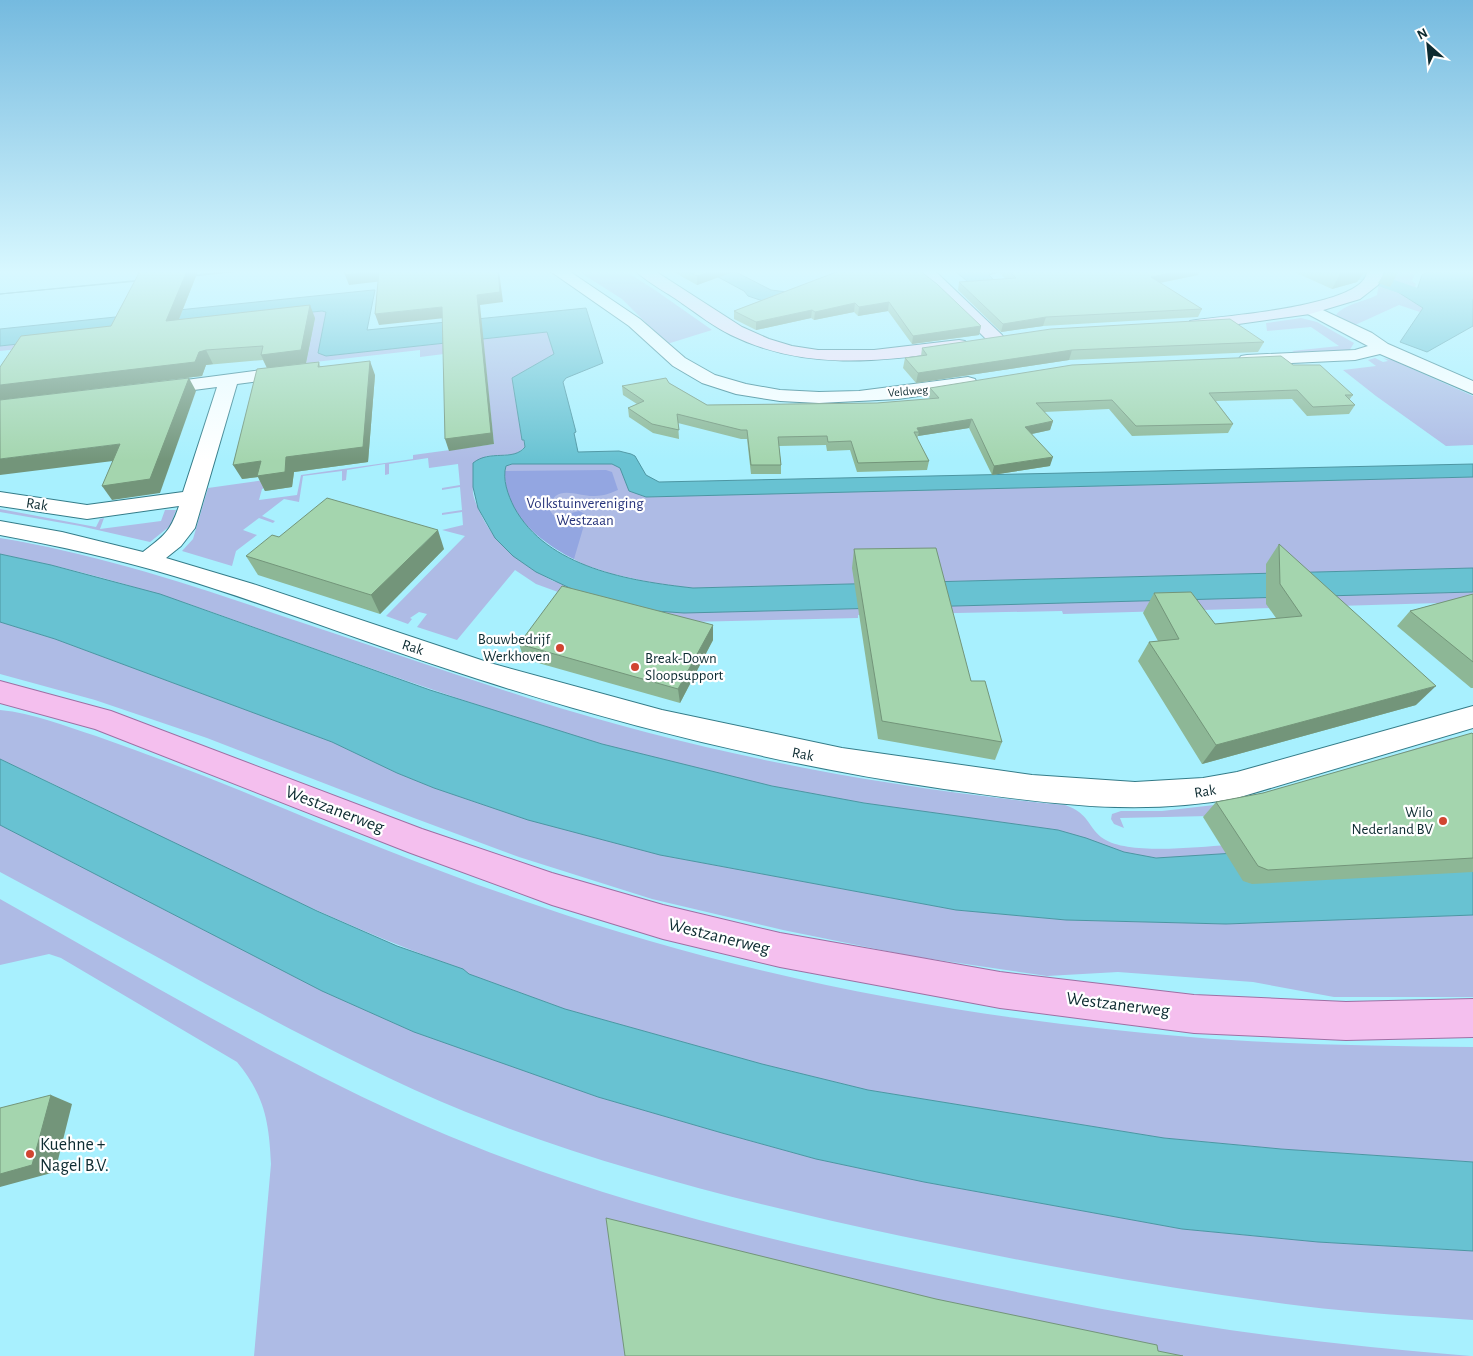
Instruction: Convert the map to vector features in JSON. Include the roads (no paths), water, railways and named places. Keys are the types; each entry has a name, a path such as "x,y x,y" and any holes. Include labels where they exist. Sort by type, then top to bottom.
{"main road":[{"name":"Westzanerweg","path":"0,692 101,719 419,842 552,889 662,922 780,950 1000,990 1194,1014 1346,1021 1473,1018"}],"street":[{"name":"Veldweg","path":"649,334 679,362 706,377 747,390 786,396 839,397 925,390 983,381"},
{"path":"745,334 771,347 798,353 873,357 1014,336"},
{"path":"991,334 996,339"},
{"path":"1362,334 1382,348 1473,388"},
{"path":"1231,360 1355,354 1382,348"},
{"path":"134,391 306,370"},
{"path":"148,560 180,534 229,380"},
{"name":"Rak","path":"0,499 87,512 193,497"},
{"name":"Rak","path":"0,528 83,544 148,560 486,671 632,714 802,754 922,774 1035,789 1136,797 1199,793 1238,785 1473,717"}],"place":[{"name":"Bouwbedrijf Werkhoven","path":"560,648"},
{"name":"Break-Down Sloopsupport","path":"635,667"},
{"name":"Wilo Nederland BV","path":"1443,821"},
{"name":"Kuehne + Nagel B.V.","path":"30,1154"}],"park label":[{"name":"Volkstuinvereniging Westzaan","path":"585,512"}]}
